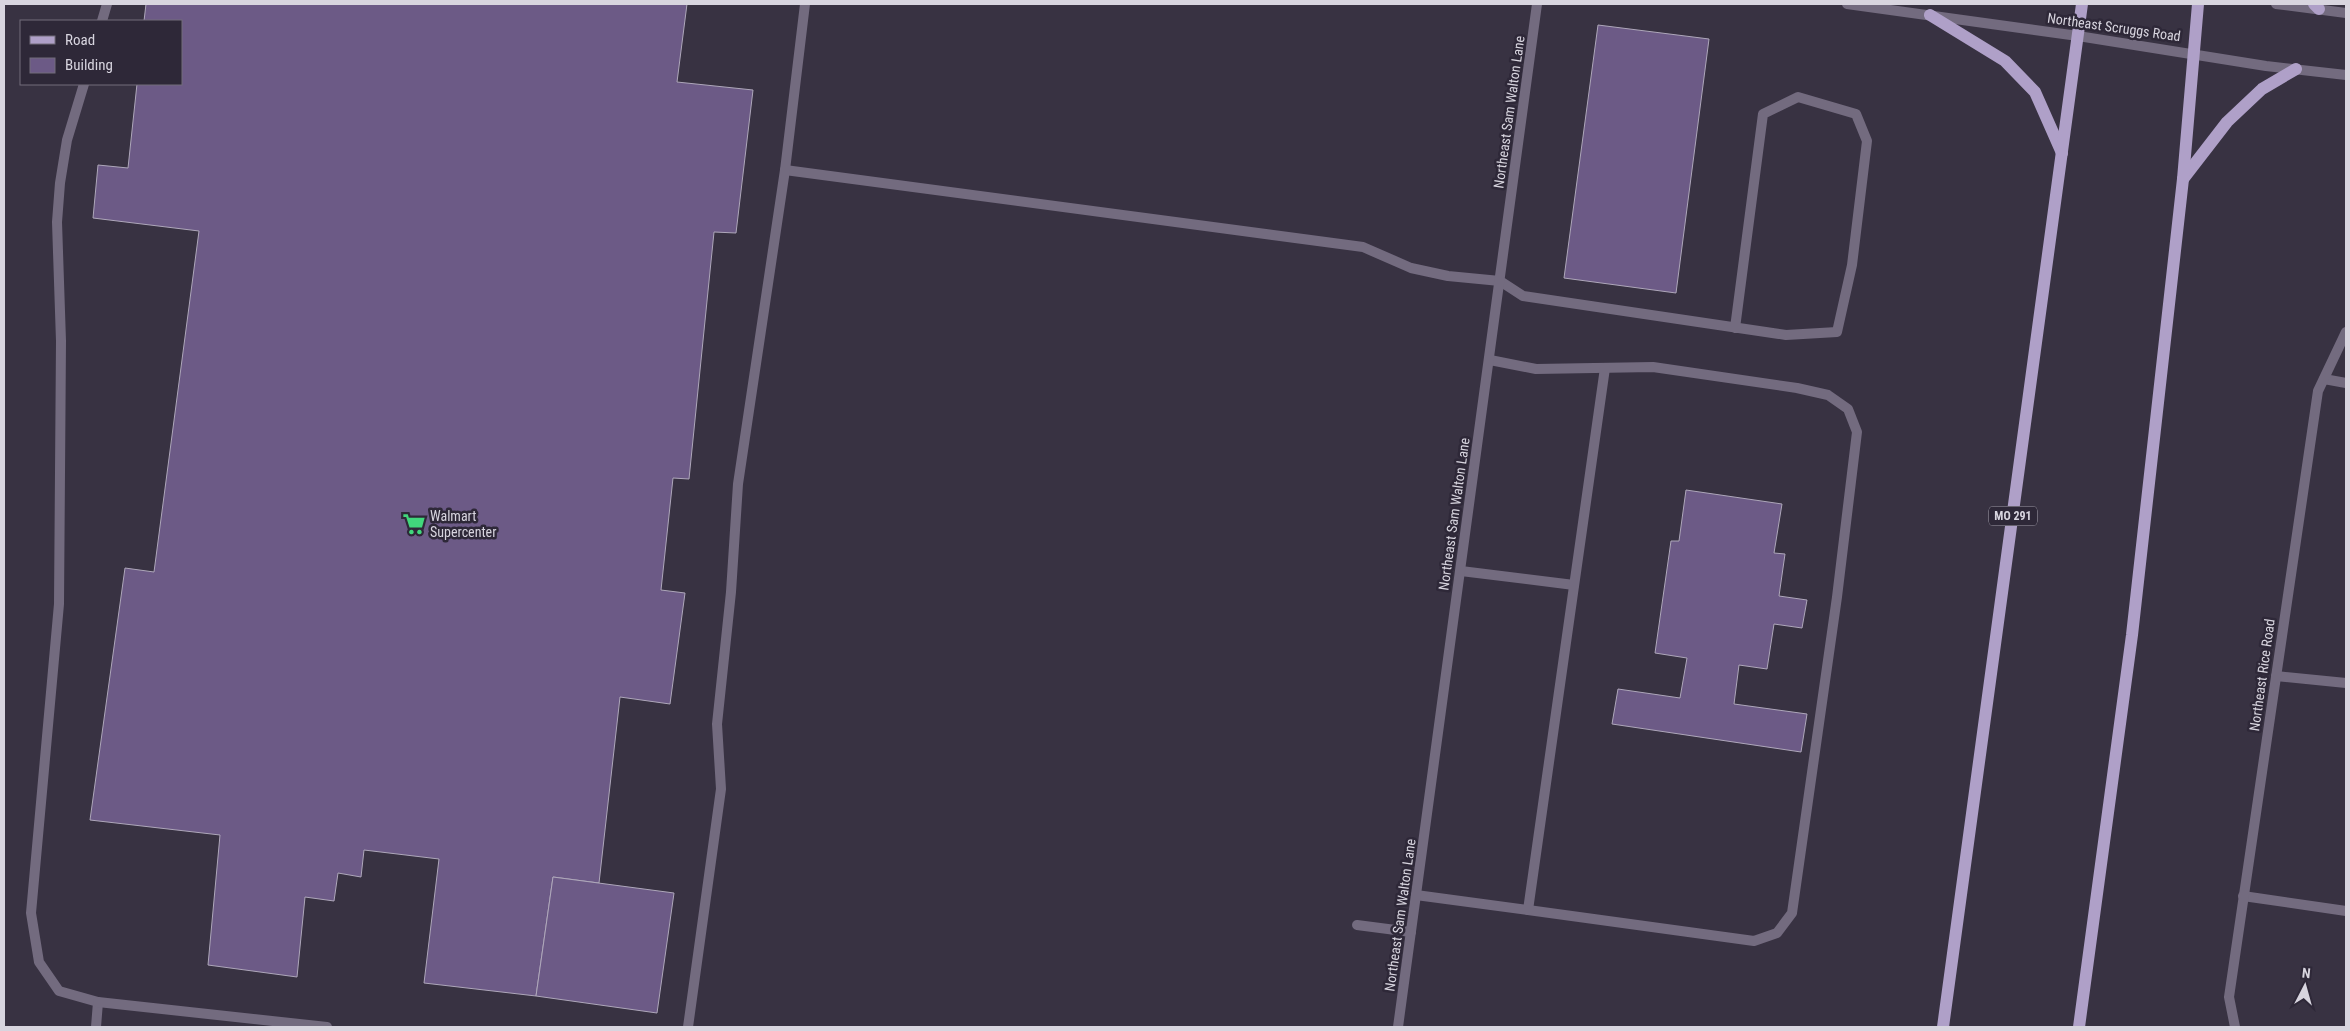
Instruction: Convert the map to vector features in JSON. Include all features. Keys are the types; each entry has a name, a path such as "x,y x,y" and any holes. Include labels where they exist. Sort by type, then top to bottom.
{"main road":[{"name":"MO 291","path":"1943,1027 2082,4"},
{"path":"2079,1027 2132,634 2183,179 2198,4"},
{"path":"1930,15 2005,60 2036,92 2062,154"},
{"path":"2183,179 2227,122 2262,89 2296,69"}],"street":[{"path":"102,20 107,4"},
{"path":"688,1027 721,789 716,724 731,592 738,484 785,170 805,4"},
{"name":"Northeast Sam Walton Lane","path":"1398,1027 1537,4"},
{"name":"Northeast Scruggs Road","path":"1847,4 2346,75"},
{"path":"2276,4 2316,7 2346,13"},
{"path":"84,85 68,140 60,183 57,222 61,341 59,604 31,913 39,962 59,991 98,1002 327,1027"},
{"path":"785,170 1363,247 1411,268 1448,276 1500,281 1523,296 1735,328 1786,335 1837,332 1852,265 1867,141 1856,114 1798,97 1763,114 1735,328"},
{"name":"Northeast Rice Road","path":"2235,1027 2229,997 2318,391 2346,332"},
{"path":"1416,895 1754,941 1777,933 1792,913 1837,597 1857,432 1848,409 1828,395 1797,388 1653,367 1536,369 1490,360"},
{"path":"1528,910 1605,368"},
{"path":"2324,379 2346,383"},
{"path":"1460,571 1574,585"},
{"path":"2276,676 2346,683"},
{"path":"2243,896 2346,910"},
{"path":"1357,926 1411,932"},
{"path":"96,1027 98,1002"}],"building":[{"name":"Walmart Supercenter","path":"146,4 687,4 677,82 753,90 736,233 714,232 689,479 673,478 661,590 685,593 670,704 620,697 599,883 553,877 536,996 424,983 439,859 364,850 361,877 338,873 334,901 305,897 297,977 208,965 220,835 90,820 125,568 154,572 199,231 93,218 98,165 128,168 137,85 182,85 182,20 144,20"},
{"path":"1598,25 1709,39 1676,293 1564,278"},
{"path":"1686,490 1782,504 1774,553 1785,554 1779,596 1807,600 1802,628 1774,624 1767,669 1739,665 1734,704 1807,714 1801,752 1612,724 1618,689 1680,698 1687,658 1655,653 1671,541 1679,541"},
{"path":"553,877 674,893 657,1013 536,996"}],"place":[{"name":"Walmart Supercenter","path":"414,524"}]}
